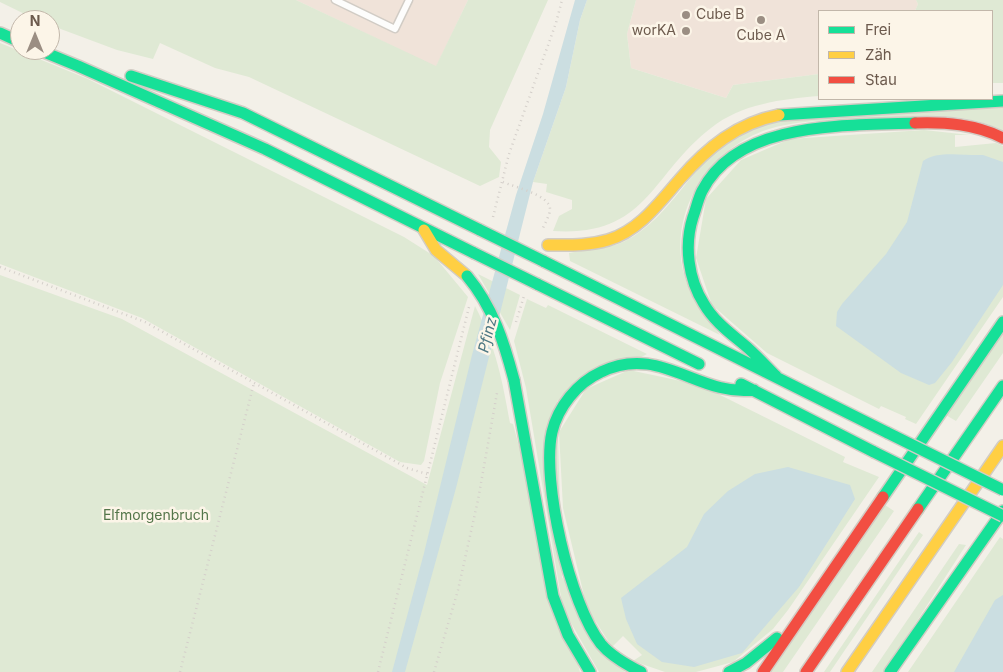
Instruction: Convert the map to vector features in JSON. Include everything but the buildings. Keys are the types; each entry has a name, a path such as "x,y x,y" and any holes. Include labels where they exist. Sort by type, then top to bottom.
{"main road":[{"path":"60,59 225,130 474,252 532,286 709,369"},
{"path":"78,66 135,77 243,113 1003,490"},
{"path":"504,242 563,246 596,244 624,234 658,207 696,162 719,141 732,132 762,119 794,112 1003,100"},
{"path":"776,376 751,351 722,328 698,296 692,276 689,230 693,211 704,187 719,167 750,145 768,138 808,129 950,123 978,127 1003,138"},
{"path":"420,225 436,250 467,276 488,304 496,322 514,380 553,596 561,623 576,652 590,672"},
{"path":"975,361 1003,313"},
{"path":"763,672 1003,322"},
{"path":"641,672 620,660 601,644 585,620 573,589 551,473 552,434 559,415 571,395 586,380 602,370 628,362 661,364 730,391 754,390"},
{"path":"727,378 1003,516"},
{"path":"806,672 1003,386"},
{"path":"848,672 1003,446"},
{"path":"890,672 1003,511"},
{"path":"900,672 943,599"},
{"path":"729,672 746,663 794,625"}],"lane":[{"path":"335,0 395,29 409,0"}],"path":[{"path":"494,214 509,154 556,24 562,0"},
{"path":"502,182 540,196 549,203 550,210 542,230"},
{"path":"0,267 145,322 407,468 427,474"},
{"path":"516,325 532,286"},
{"path":"378,672 471,301"},
{"path":"180,672 254,383"},
{"path":"434,672 462,572 478,500 497,392"}],"shaded area":[{"path":"296,0 468,0 436,67"},
{"path":"636,0 916,0 918,4 915,10 818,10 818,74 733,85 726,98 631,68 627,34"}],"green space":[{"path":"0,0 296,0 436,66 468,0 548,0 490,130 489,147 501,162 499,177 480,186 249,77 215,68 160,43 153,59 117,50 60,29 60,10 16,10 0,2"},
{"path":"587,0 636,0 627,34 631,68 726,98 733,85 818,74 818,96 776,101 735,113 711,128 691,146 645,199 629,213 609,224 585,230 553,231 559,216 572,209 572,200 546,192 547,184 533,182 566,87 580,20"},
{"path":"916,0 1003,0 1003,83 993,83 993,10 915,10 918,4"},
{"path":"0,43 10,47 10,60 42,60 88,79 404,237 434,256 468,297 440,383 424,461 421,465 400,462 142,318 0,264"},
{"path":"1003,108 1003,131 974,120 943,116 806,122 763,131 742,141 724,155 708,171 696,189 686,210 681,232 681,254 685,277 691,293 699,308 720,335 570,261 569,253 611,246 625,241 642,231 721,147 752,129 782,120 815,116"},
{"path":"924,130 970,135 955,135 955,147 996,143 1003,146 1003,297 916,424 905,419 906,417 881,406 879,409 767,353 712,305 696,258 706,199 741,160 790,139"},
{"path":"478,274 520,295 510,330"},
{"name":"Elfmorgenbruch","path":"0,275 122,319 427,485 475,306 488,335 497,363 510,423 513,424 580,672 0,672"},
{"path":"527,299 546,308 548,305 647,354 557,401 562,577 625,672 599,672 563,609 526,388 514,341"},
{"path":"1003,328 1003,353 956,421 944,414"},
{"path":"629,370 700,385 845,457 843,462 879,477 788,610 773,629 733,662 696,672 665,672 633,661 642,655 623,636 612,647 587,608 563,508 559,432 586,389"},
{"path":"882,503 894,511 783,672 767,672"},
{"path":"919,532 923,535 830,672 824,672"},
{"path":"1000,537 1003,539 1003,672 908,672"},
{"path":"959,544 966,545 884,672 872,672"}],"water":[{"name":"Pfinz","path":"575,0 587,0 580,20 566,87 533,182 456,488 405,672 392,672 424,553 472,355 516,195 543,114"},
{"path":"952,154 983,155 1003,162 1003,285 952,362 935,383 929,385 901,373 836,326 837,312 886,254 907,222 923,161 936,156"},
{"path":"788,467 850,485 855,499 799,587 742,653 694,667 662,662 637,644 626,619 621,598 687,547 704,514 728,491 755,474"},
{"path":"1003,595 1003,672 954,672 995,600"}],"traffic: fast":[{"path":"0,33 10,38"},
{"path":"60,59 78,66"},
{"path":"78,66 265,149 474,253"},
{"path":"131,76 243,113 480,230"},
{"path":"779,115 1003,101"},
{"path":"776,376 753,352 713,317 694,284 688,250 690,228 702,191 719,168 741,151 767,139 827,127 915,123"},
{"path":"480,230 543,261"},
{"path":"474,253 537,284"},
{"path":"543,261 888,433"},
{"path":"467,276 491,313 506,352 514,380"},
{"path":"537,284 699,364"},
{"path":"883,497 1003,322"},
{"path":"641,672 614,656 601,644 590,626 569,573 554,510 551,480 550,454 552,432 555,423 564,405 584,382 601,372 622,365 642,364 661,367 715,386 734,390 754,390"},
{"path":"514,380 553,596 568,635 590,672"},
{"path":"741,384 874,452"},
{"path":"918,509 1003,386"},
{"path":"888,433 1003,490"},
{"path":"874,452 1003,516"},
{"path":"890,672 1003,511"},
{"path":"729,672 746,663 777,638"}],"traffic: slow":[{"path":"548,245 578,245 608,240 619,236 648,215 690,168 712,147 750,124 779,115"},
{"path":"424,230 436,250 467,276"},
{"path":"847,672 1003,446"}],"traffic: jam":[{"path":"915,123 960,125 992,133 1003,138"},
{"path":"763,672 883,497"},
{"path":"806,672 918,509"}],"place":[{"name":"Cube B","path":"686,15"},
{"name":"Cube A","path":"761,20"},
{"name":"worKA","path":"686,31"}]}
